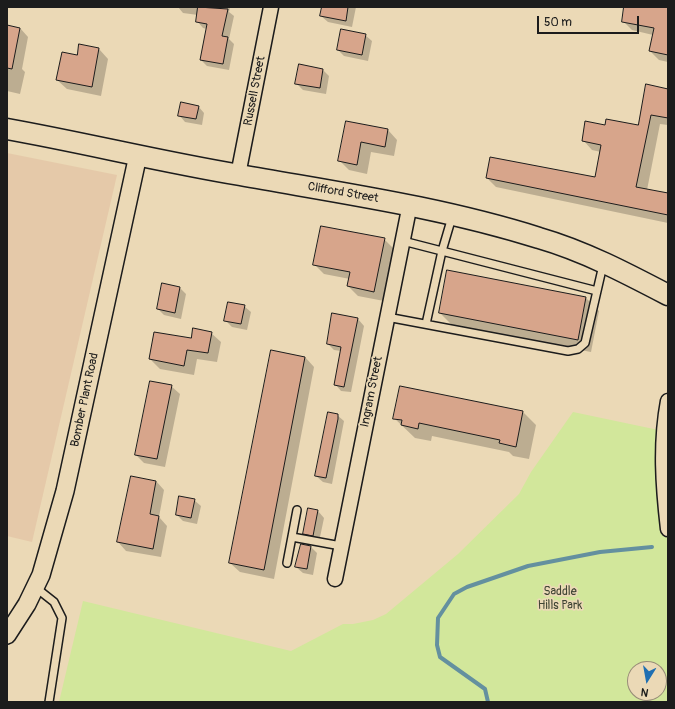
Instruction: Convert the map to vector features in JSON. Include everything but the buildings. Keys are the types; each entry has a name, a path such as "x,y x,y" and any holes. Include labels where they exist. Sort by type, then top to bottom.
{"main road":[{"name":"Clifford Street","path":"7,129 238,175 410,204 540,238 603,263 668,295"}],"street":[{"name":"Russell Street","path":"238,175 271,7"},
{"name":"Bomber Plant Road","path":"7,636 41,575 65,491 138,155"},
{"name":"Ingram Street","path":"335,579 410,204"},
{"path":"668,401 663,425 662,447 664,498 668,529"}],"lane":[{"path":"426,324 442,251 452,215"},
{"path":"403,241 597,291"},
{"path":"387,317 568,350 578,349 585,343 603,263"},
{"path":"287,563 297,510"},
{"path":"292,537 341,546"},
{"path":"35,587 54,602 62,618 49,702"}],"shaded area":[{"path":"7,153 117,175 32,542 7,536"}],"green space":[{"name":"Saddle Hills Park","path":"573,412 668,432 668,702 59,702 83,601 291,651 343,624 353,624 373,620 386,614 458,554 519,494 531,472"}],"waterway":[{"path":"488,702 485,689 440,657 437,645 438,618 454,594 467,587 528,566 600,552 652,547"}]}
